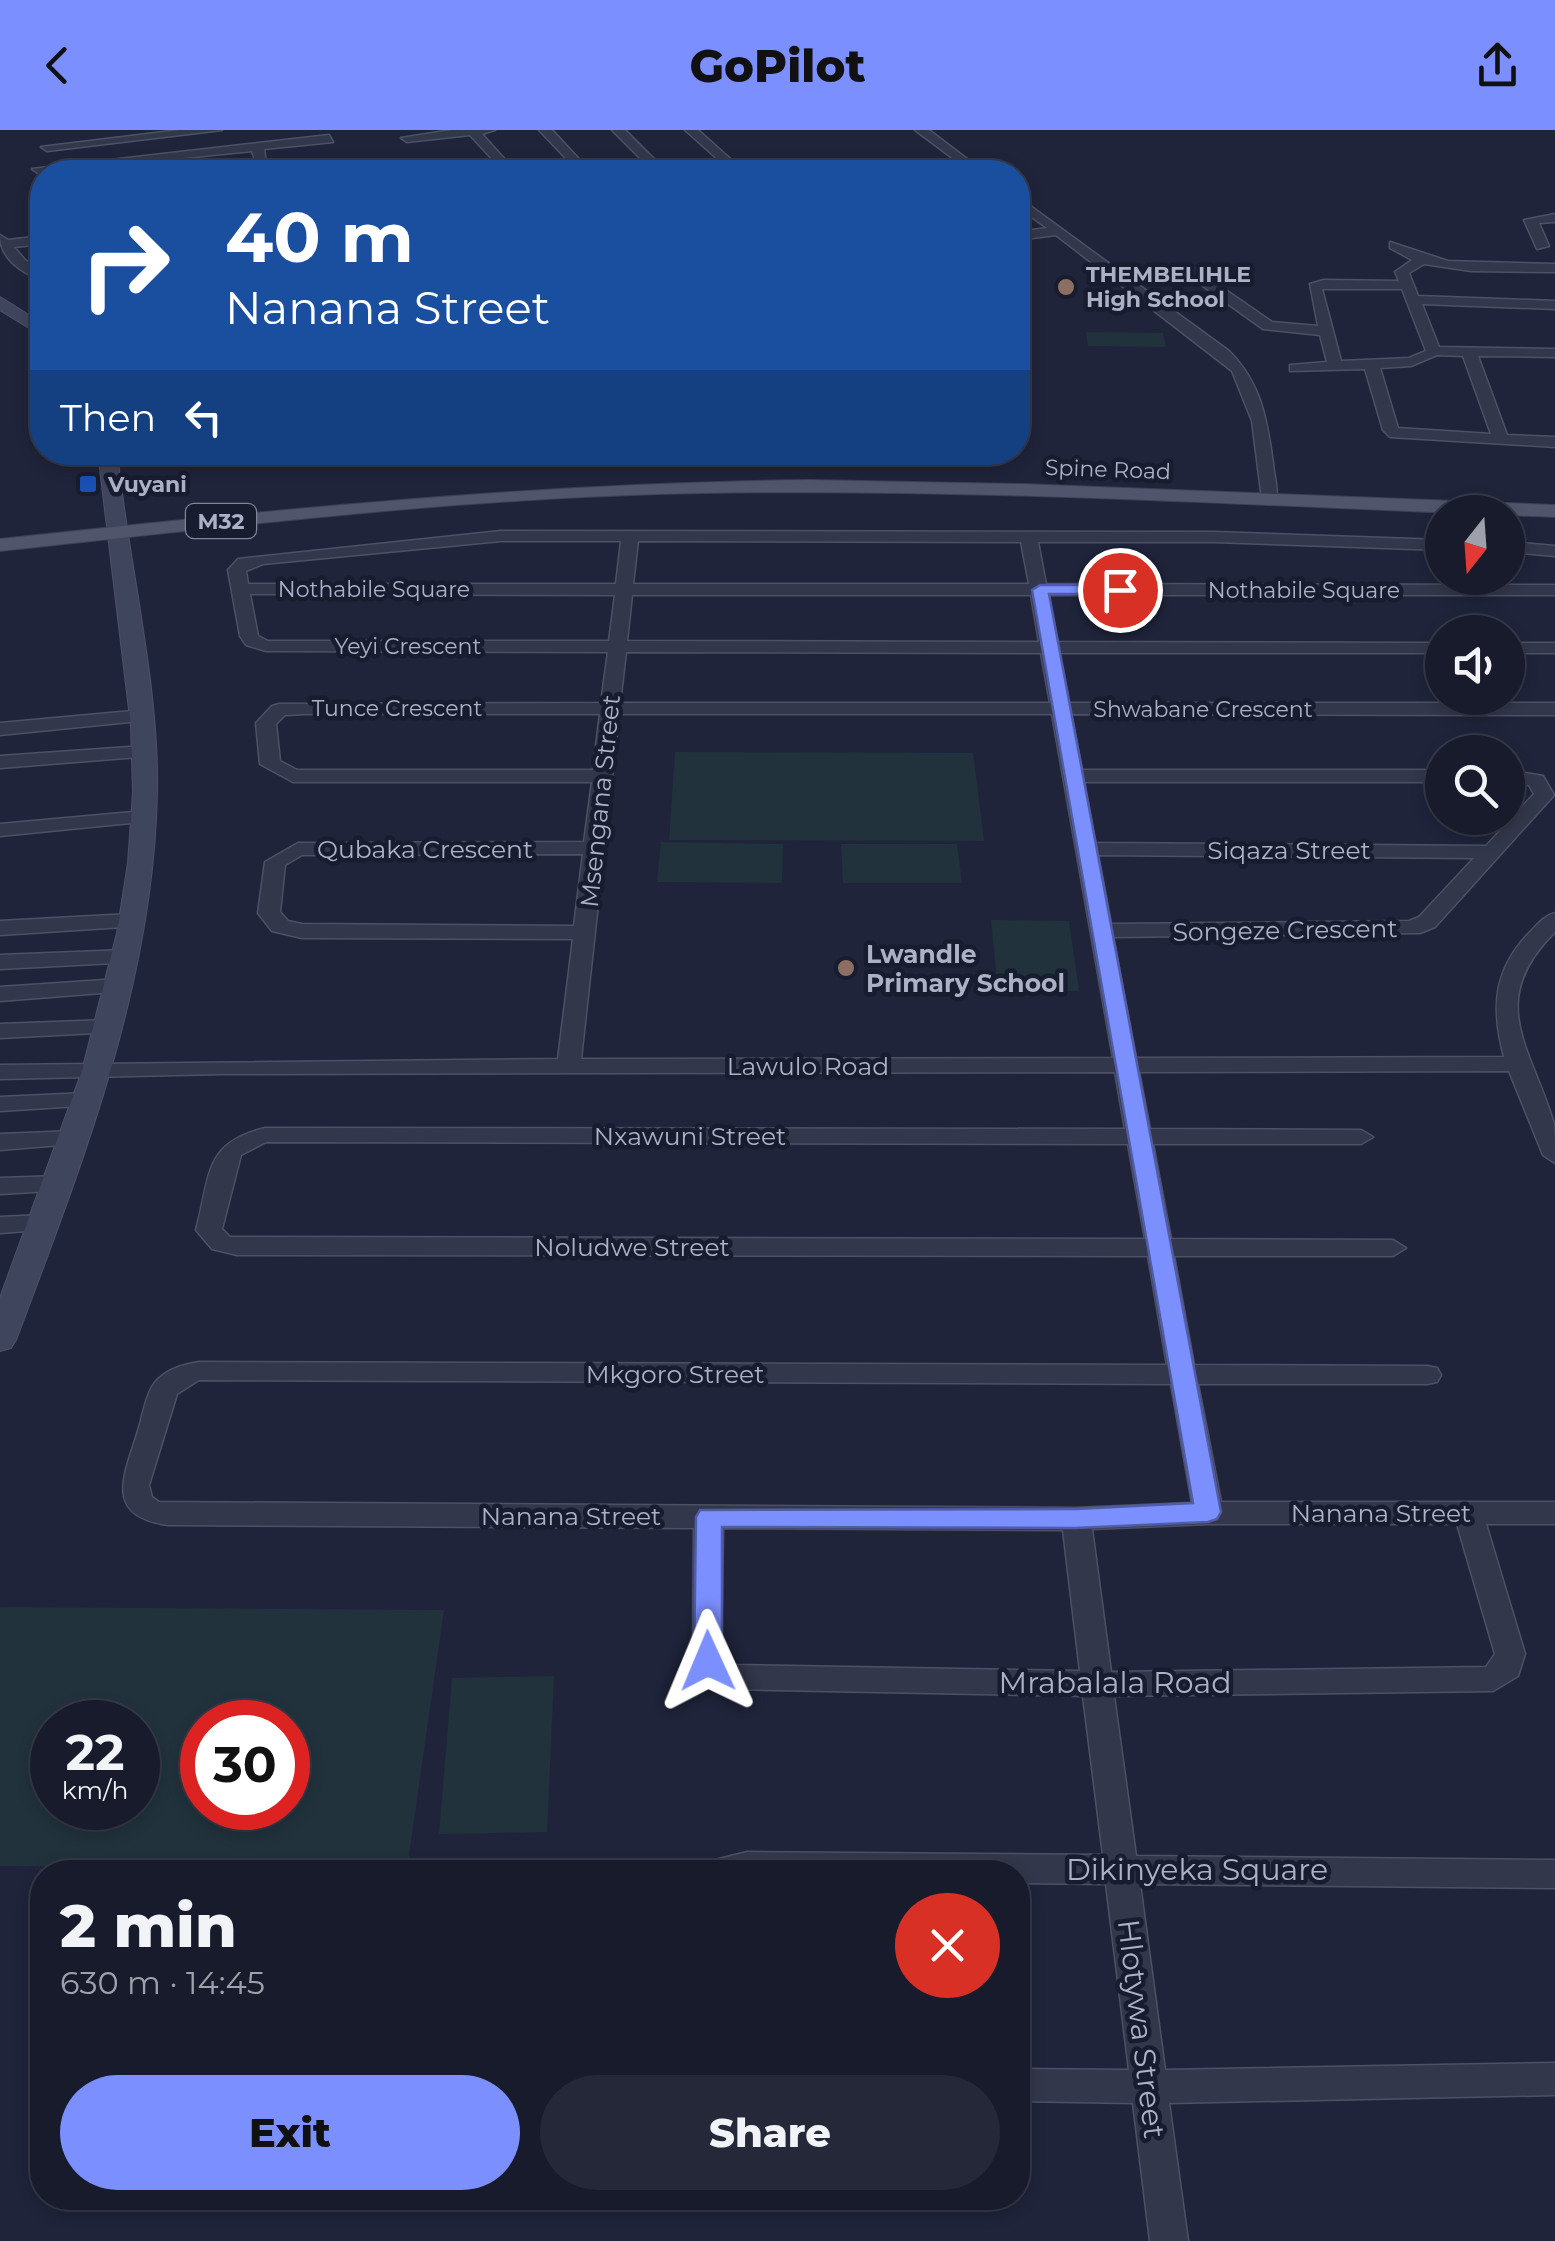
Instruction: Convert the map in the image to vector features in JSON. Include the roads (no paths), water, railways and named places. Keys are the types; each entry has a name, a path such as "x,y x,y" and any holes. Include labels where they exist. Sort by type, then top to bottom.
{"main road":[{"path":"0,302 30,323"},
{"path":"2,1329 12,1280 44,1223 98,1068 132,921 144,817 143,716 131,616 114,533 108,465"},
{"name":"Spine Road","path":"0,545 416,501 678,488 886,486 1555,508"}],"street":[{"path":"42,160 55,130"},
{"path":"47,147 216,130"},
{"path":"404,134 489,130"},
{"path":"545,130 574,160"},
{"path":"618,130 649,160"},
{"path":"691,130 725,160"},
{"path":"920,130 961,160"},
{"path":"473,132 499,160"},
{"path":"404,134 424,160"},
{"path":"154,160 326,135 344,160"},
{"path":"256,147 261,160"},
{"path":"1030,211 1224,354 1242,372 1255,396 1270,499"},
{"path":"1542,246 1531,222 1555,218"},
{"path":"1030,234 1058,231"},
{"path":"2,241 30,240"},
{"path":"2,241 30,268"},
{"path":"1394,245 1422,260 1451,265 1555,268"},
{"path":"1422,260 1402,272 1432,351"},
{"path":"1189,271 1268,326 1324,331"},
{"path":"1335,366 1314,290 1318,285 1555,305"},
{"path":"1432,351 1555,353"},
{"path":"1295,368 1411,362 1432,351"},
{"path":"1469,352 1501,440"},
{"path":"1371,364 1391,430 1396,434 1555,442"},
{"name":"Nothabile Square","path":"1425,544 1273,538 476,537 263,559 244,563 237,570 242,589 1555,590"},
{"name":"Msengana Street","path":"570,1065 630,537"},
{"path":"1030,537 1208,1512"},
{"path":"1525,548 1555,551"},
{"name":"Yeyi Crescent","path":"242,589 252,641 266,646 618,646"},
{"path":"618,646 1425,648"},
{"path":"1525,648 1555,648"},
{"name":"Tunce Crescent","path":"602,776 294,776 270,764 266,723 279,710 305,708 610,708"},
{"name":"Shwabane Crescent","path":"610,708 1555,709"},
{"path":"0,728 143,716"},
{"path":"0,762 144,752"},
{"path":"1073,776 1425,776"},
{"name":"Songeze Crescent","path":"1525,778 1536,780 1544,795 1525,816"},
{"path":"0,830 144,817"},
{"name":"Songeze Crescent","path":"1102,931 1412,928 1427,922 1508,835"},
{"name":"Qubaka Crescent","path":"586,933 302,931 280,926 270,913 275,862 298,849 594,848"},
{"name":"Siqaza Street","path":"1086,849 1492,852"},
{"path":"1555,920 1520,957 1510,977 1507,1010 1518,1064 1555,1155"},
{"path":"0,928 132,921"},
{"path":"0,962 126,956"},
{"path":"0,994 119,986"},
{"path":"0,1031 108,1027"},
{"name":"Lawulo Road","path":"0,1072 570,1065 1518,1064"},
{"path":"0,1104 87,1100"},
{"name":"Nxawuni Street","path":"242,1142 265,1136 1361,1137"},
{"path":"0,1142 75,1138"},
{"name":"Noludwe Street","path":"242,1142 230,1152 209,1223 213,1238 228,1246 1159,1247"},
{"path":"0,1186 59,1184"},
{"path":"0,1225 44,1223"},
{"path":"1159,1247 1394,1248"},
{"name":"Mkgoro Street","path":"170,1382 200,1370 1427,1375"},
{"name":"Nanana Street","path":"170,1382 135,1486 136,1497 150,1512 1076,1518 1208,1512 1555,1513"},
{"name":"Mrabalala Road","path":"709,1517 706,1646 708,1661 726,1677 1096,1684 1492,1679 1507,1667 1510,1654 1468,1513"},
{"name":"Hlotywa Street","path":"1076,1518 1169,2241"},
{"name":"Dikinyeka Square","path":"1030,1869 1555,1874"},
{"path":"1030,2085 1149,2087 1555,2079"}],"place":[{"name":"THEMBELIHLE High School","path":"1066,287"},
{"name":"Vuyani","path":"88,484"},
{"name":"Lwandle Primary School","path":"846,968"}]}
